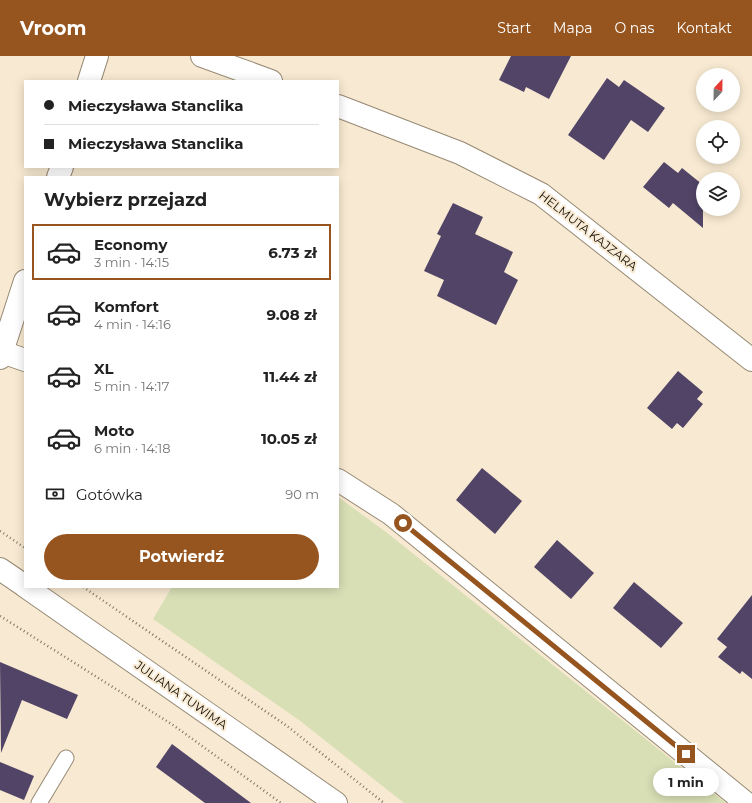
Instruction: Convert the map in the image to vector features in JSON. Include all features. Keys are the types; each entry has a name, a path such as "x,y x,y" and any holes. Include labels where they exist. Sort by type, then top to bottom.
{"street":[{"path":"89,80 97,56"},
{"path":"202,56 268,80"},
{"name":"HELMUTA KAJZARA","path":"339,106 460,153 542,194 752,360"},
{"path":"24,284 1,354 24,360"},
{"path":"339,481 391,514 746,803"},
{"name":"JULIANA TUWIMA","path":"0,569 24,586"},
{"name":"JULIANA TUWIMA","path":"27,588 336,803"}],"lane":[{"path":"40,803 66,758"}],"path":[{"path":"0,531 24,547"},
{"path":"83,588 287,726 384,803"},
{"path":"0,616 173,725 280,803"}],"green space":[{"path":"339,498 386,532 726,803 404,803 299,720 153,619 171,588 339,588"}],"building":[{"path":"511,56 571,56 549,99 526,87 524,92 499,80"},
{"path":"607,78 619,87 624,80 665,108 648,132 631,120 604,160 568,135"},
{"path":"664,162 678,173 682,168 696,179 696,216 703,216 703,228 673,203 669,208 643,187"},
{"path":"453,203 483,217 475,234 513,252 504,272 518,280 496,325 437,296 444,280 424,271 441,236 437,234"},
{"path":"678,371 703,392 697,399 703,404 683,428 677,423 672,429 647,408"},
{"path":"482,468 522,501 495,534 456,500"},
{"path":"557,540 594,573 571,599 534,567"},
{"path":"634,582 683,623 661,648 613,608"},
{"path":"752,595 752,679 742,671 740,674 718,657 727,647 717,639"},
{"path":"0,662 78,695 67,719 22,700 1,753"},
{"path":"172,744 251,803 205,803 156,767"},
{"path":"0,762 34,776 24,800 0,790"}],"route":[{"path":"403,523 686,754"}]}
